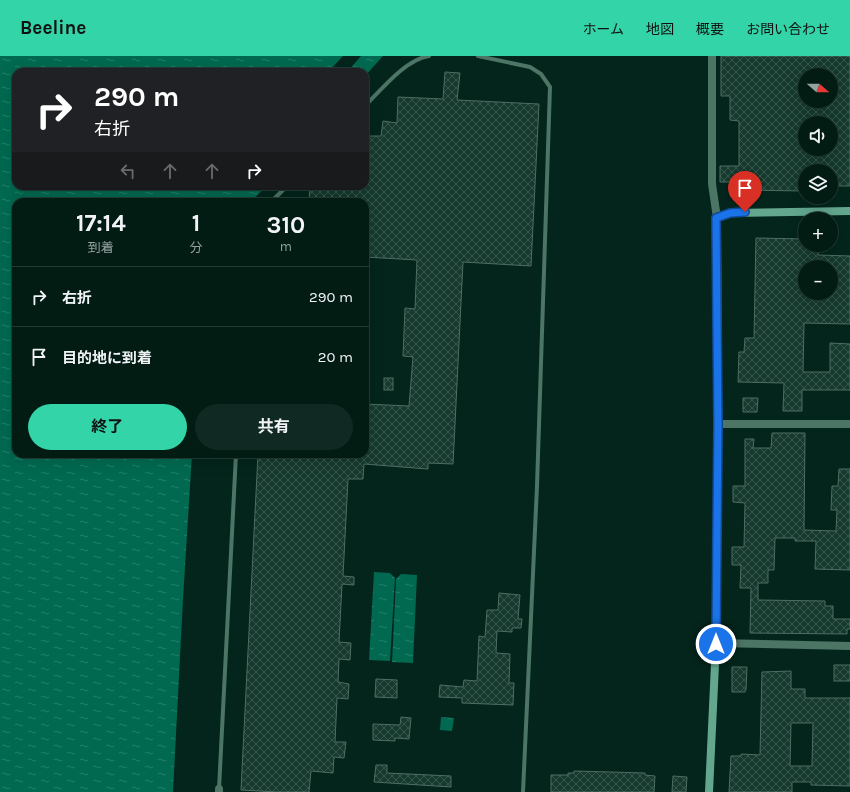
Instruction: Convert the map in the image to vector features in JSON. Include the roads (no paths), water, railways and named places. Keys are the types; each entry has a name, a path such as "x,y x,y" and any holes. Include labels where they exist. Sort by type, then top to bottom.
{"street":[{"path":"709,792 716,644 718,424 716,218 712,184 712,56"},
{"path":"716,218 730,213 850,211"},
{"path":"718,424 850,424"},
{"path":"716,644 850,646"}],"lane":[{"path":"369,102 399,72 422,57 429,56"},
{"path":"478,56 530,67 541,74 550,87 537,486 523,792"},
{"path":"275,198 283,190"},
{"path":"219,790 236,458"}],"water":[{"path":"0,56 343,56 332,68 12,68 12,190 262,190 255,198 12,198 12,458 192,458 173,792 0,792"},
{"path":"361,56 383,56 369,72 369,68 350,68"},
{"path":"374,572 390,573 395,578 390,661 369,660"},
{"path":"401,574 417,575 413,663 392,662 396,579"},
{"path":"441,717 454,718 452,731 440,730"}]}
